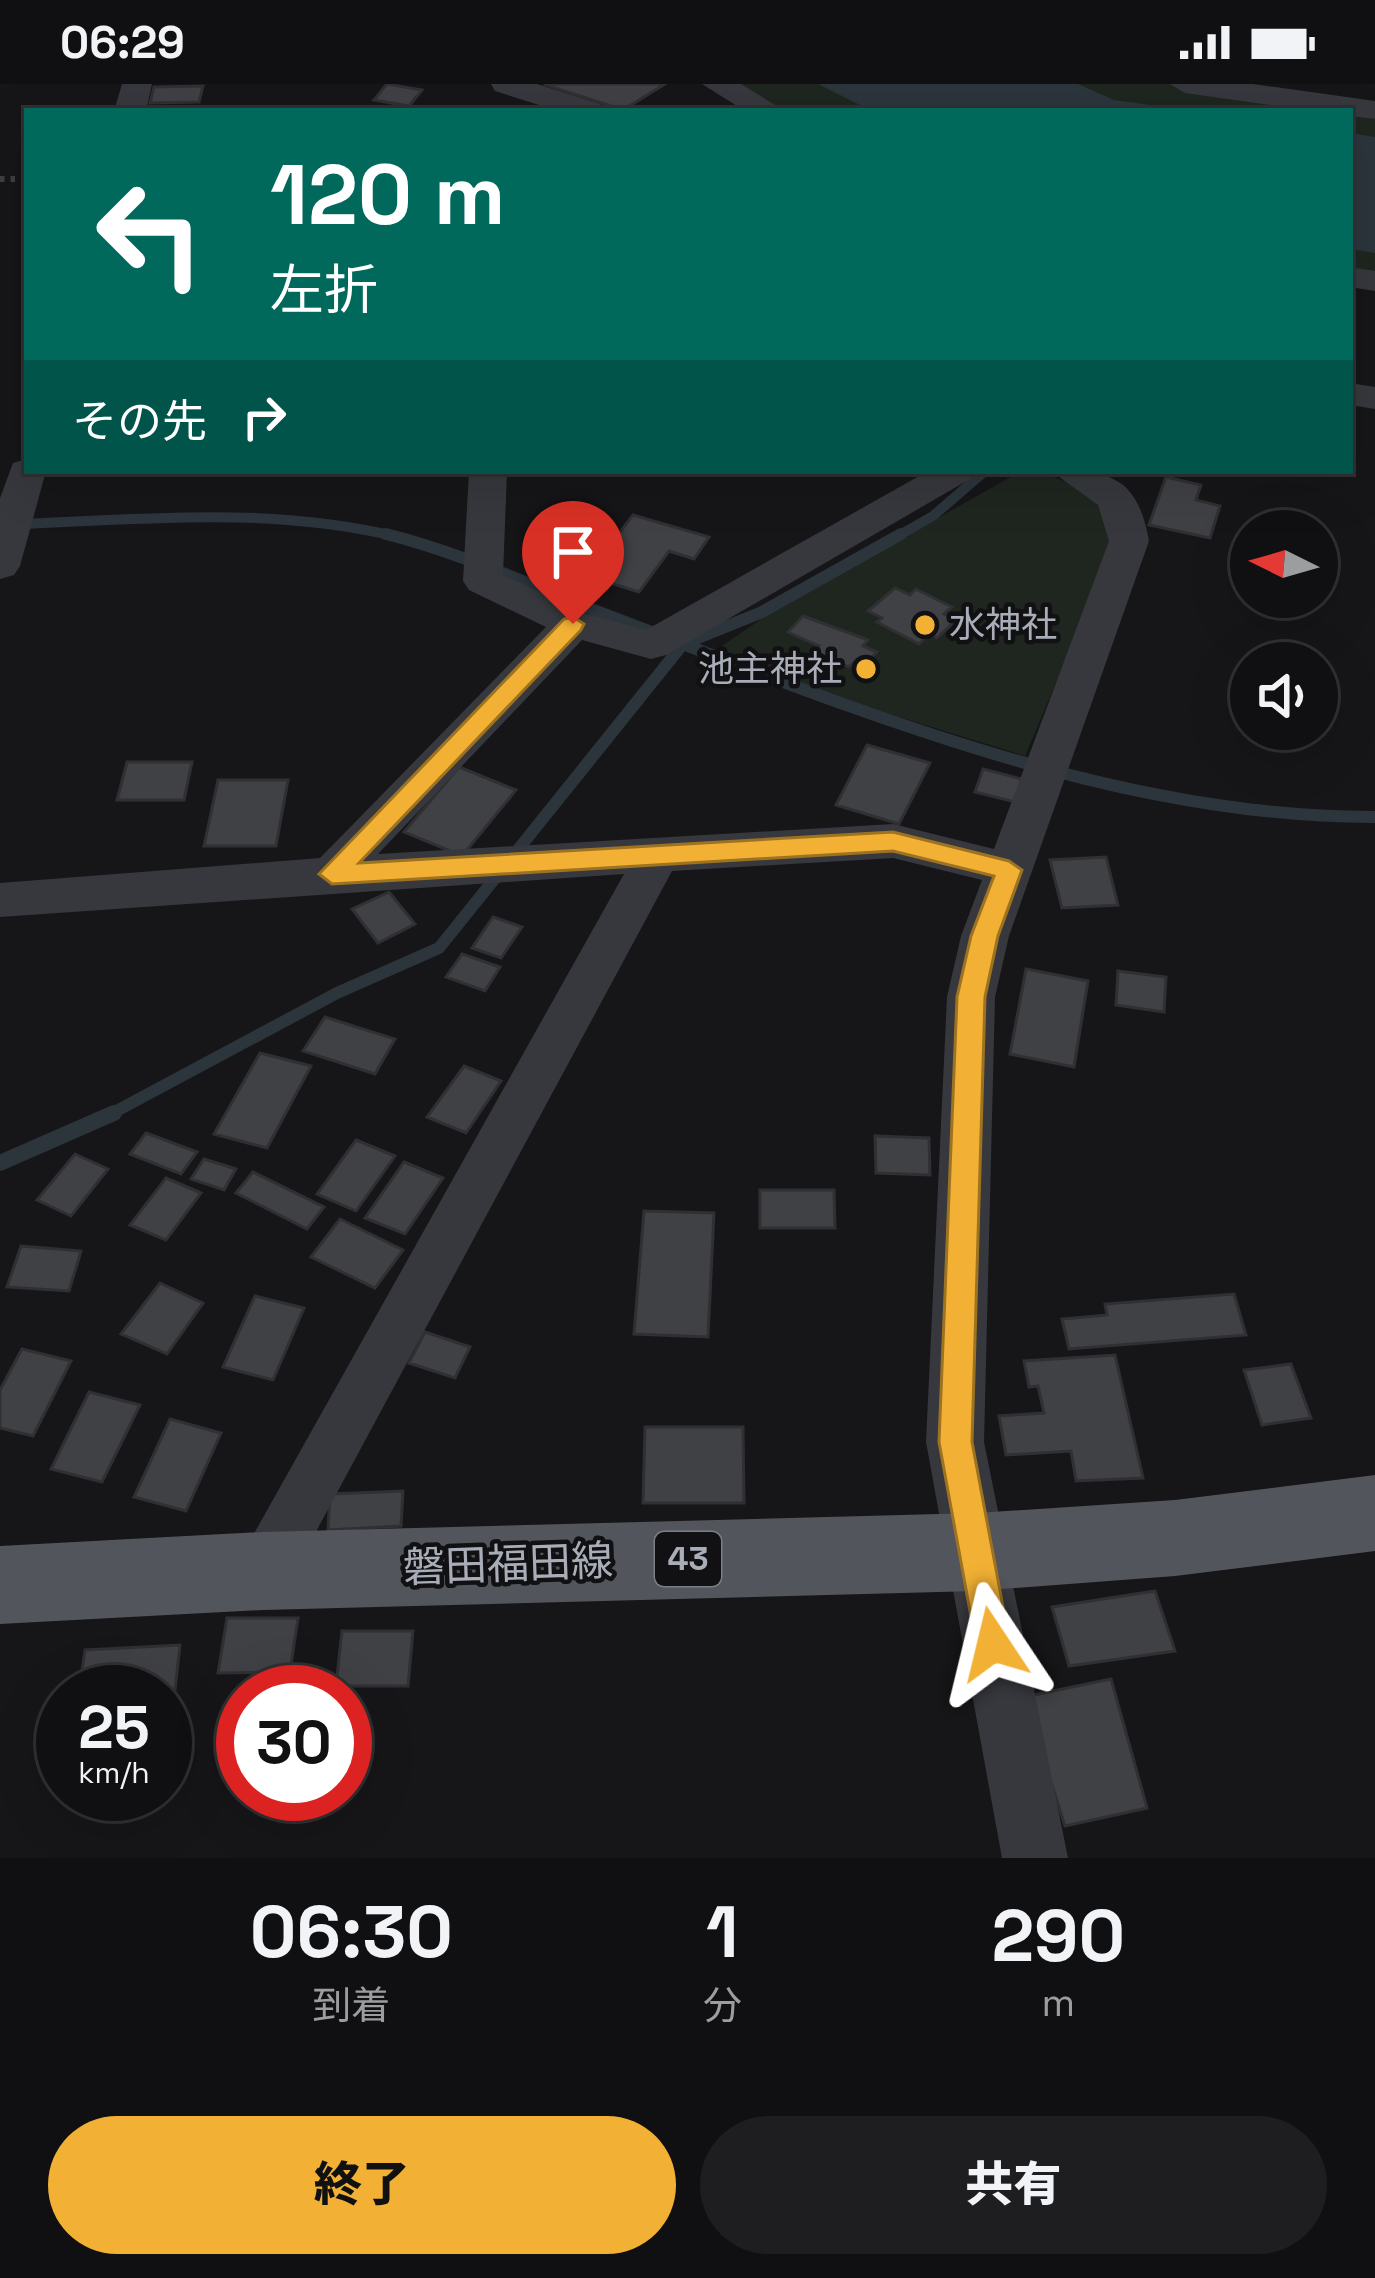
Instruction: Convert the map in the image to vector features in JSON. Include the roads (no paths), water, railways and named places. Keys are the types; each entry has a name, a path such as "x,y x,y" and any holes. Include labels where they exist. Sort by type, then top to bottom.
{"main road":[{"name":"磐田福田線","path":"0,1586 263,1570 976,1552 1175,1538 1375,1513"}],"street":[{"path":"505,84 580,108"},
{"path":"717,84 763,108"},
{"path":"1185,84 1375,110"},
{"path":"8,539 26,474"},
{"path":"488,474 483,570 573,624 666,637 951,474"},
{"path":"1035,1858 956,1442 971,997 985,936 1129,541 1125,512 1110,492 1076,474"},
{"path":"332,874 573,624"},
{"path":"0,900 332,874 893,841 1009,870"},
{"path":"263,1570 658,854"}],"waterway":[{"path":"1353,231 1375,235"},
{"path":"896,537 933,516 982,474"},
{"path":"0,525 250,518 393,536"},
{"path":"386,534 393,536"},
{"path":"683,644 762,612 901,534"},
{"path":"393,536 398,537"},
{"path":"393,536 683,644"},
{"path":"107,1116 337,993 439,948 683,644"},
{"path":"683,644 888,720 1081,778 1179,799 1277,812 1375,817"},
{"path":"0,1163 114,1113"}],"place":[{"name":"水神社","path":"925,625"},
{"name":"池主神社","path":"866,669"}]}
